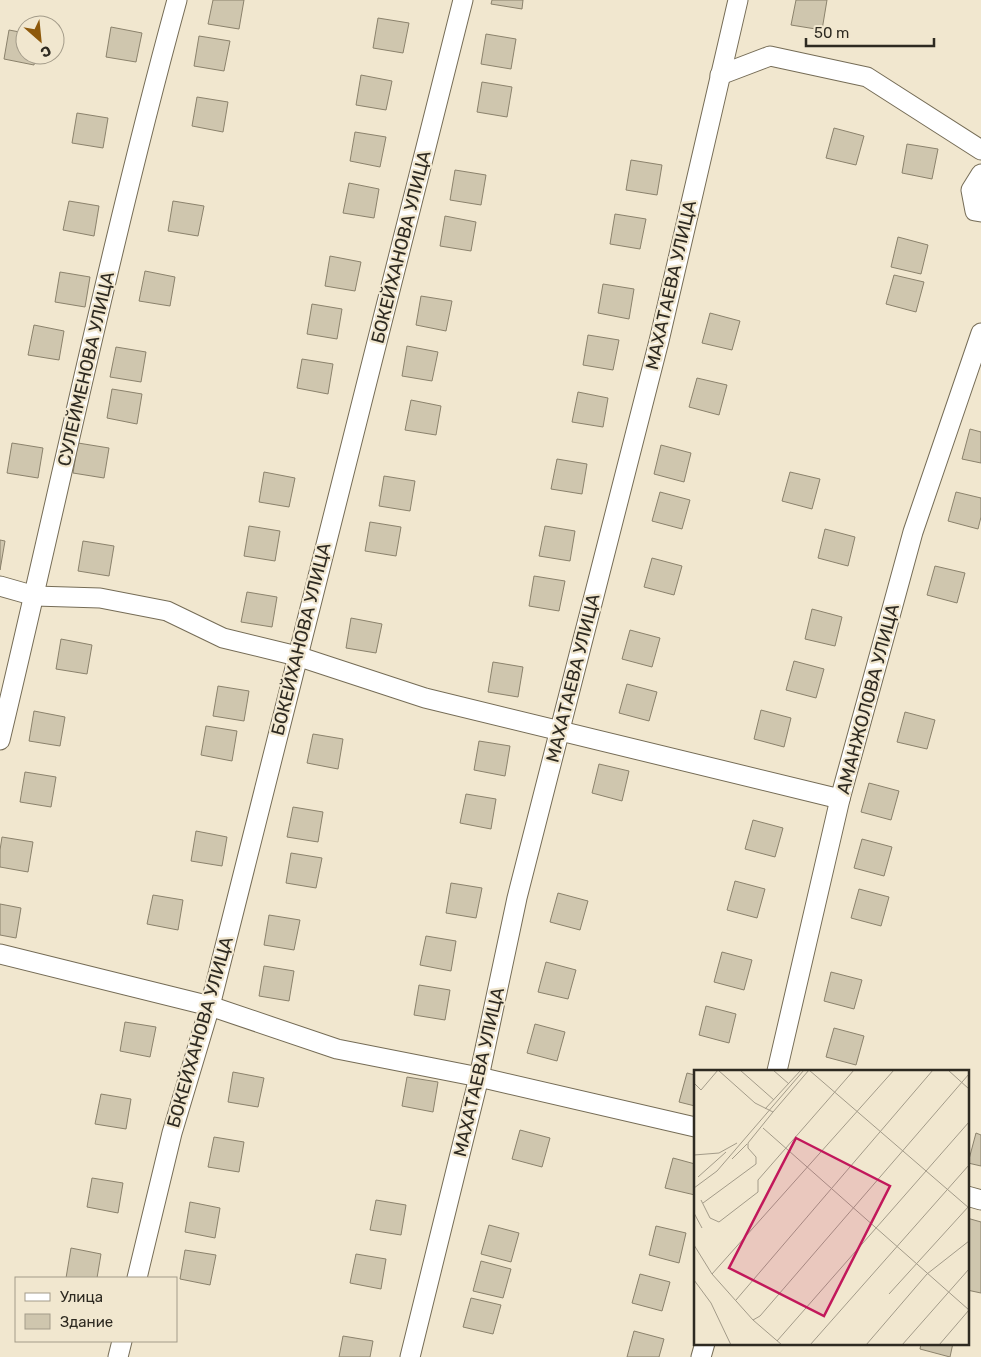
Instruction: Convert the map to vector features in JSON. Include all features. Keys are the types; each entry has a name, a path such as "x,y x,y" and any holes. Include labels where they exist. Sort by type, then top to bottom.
{"street":[{"name":"СУЛЕЙМЕНОВА УЛИЦА","path":"0,740 35,596 101,301 177,0"},
{"name":"БОКЕЙХАНОВА УЛИЦА","path":"138,1277 172,1133 210,1006 463,0"},
{"name":"МАХАТАЕВА УЛИЦА","path":"410,1357 479,1076 517,898 659,340 738,0"},
{"path":"720,75 770,56 867,76 981,150"},
{"path":"981,174 971,190 975,211 981,212"},
{"name":"АМАНЖОЛОВА УЛИЦА","path":"777,1070 840,799 913,532 981,333"},
{"path":"0,586 35,596 100,598 167,611 223,638 297,656 425,698 840,799"},
{"path":"0,954 210,1006 337,1049 479,1076 694,1127"},
{"path":"968,1196 981,1200"},
{"path":"118,1357 122,1342"},
{"path":"701,1357 705,1344"}],"building":[{"path":"213,0 244,0 239,29 208,24"},
{"path":"492,0 523,0 522,9 491,4"},
{"path":"796,0 827,0 822,30 791,25"},
{"path":"378,18 409,23 403,53 373,48"},
{"path":"111,27 142,33 136,62 106,57"},
{"path":"9,30 15,31 15,61 4,59"},
{"path":"486,34 516,39 511,69 481,64"},
{"path":"199,36 230,41 224,71 194,66"},
{"path":"361,75 392,81 386,110 356,105"},
{"path":"482,82 512,87 507,117 477,112"},
{"path":"197,97 228,102 223,132 192,126"},
{"path":"77,113 108,118 103,148 72,143"},
{"path":"834,128 864,136 856,165 826,158"},
{"path":"355,132 386,137 380,167 350,161"},
{"path":"907,144 938,149 932,179 902,173"},
{"path":"631,160 662,165 657,195 626,190"},
{"path":"455,170 486,175 481,205 450,200"},
{"path":"349,183 379,189 374,218 343,213"},
{"path":"69,201 99,206 94,236 63,230"},
{"path":"173,201 204,206 198,236 168,231"},
{"path":"615,214 646,219 640,249 610,244"},
{"path":"445,216 476,222 471,251 440,246"},
{"path":"898,237 928,245 921,274 891,267"},
{"path":"330,256 361,262 355,291 325,286"},
{"path":"145,271 175,277 170,306 139,301"},
{"path":"60,272 90,277 85,307 55,302"},
{"path":"894,275 924,282 916,312 886,304"},
{"path":"603,284 634,289 629,319 598,313"},
{"path":"421,296 452,301 446,331 416,325"},
{"path":"312,304 342,309 337,339 307,334"},
{"path":"710,313 740,321 732,350 702,343"},
{"path":"34,325 64,331 59,360 28,355"},
{"path":"588,335 619,340 613,370 583,365"},
{"path":"407,346 438,352 432,381 402,376"},
{"path":"116,347 146,352 141,382 110,377"},
{"path":"302,359 333,364 328,394 297,388"},
{"path":"697,378 727,385 719,415 689,407"},
{"path":"112,389 142,394 137,424 107,418"},
{"path":"578,392 608,398 603,427 572,422"},
{"path":"411,400 441,406 436,435 405,430"},
{"path":"970,429 981,432 981,463 962,459"},
{"path":"12,443 43,448 38,478 7,473"},
{"path":"78,443 109,448 104,478 73,473"},
{"path":"661,445 691,453 684,482 654,474"},
{"path":"557,459 587,464 582,494 551,489"},
{"path":"264,472 295,478 289,507 259,502"},
{"path":"790,472 820,479 812,509 782,501"},
{"path":"384,476 415,481 410,511 379,506"},
{"path":"660,492 690,500 682,529 652,521"},
{"path":"956,492 981,498 981,517 978,529 948,521"},
{"path":"370,522 401,527 396,556 365,551"},
{"path":"249,526 280,531 275,561 244,556"},
{"path":"545,526 575,531 570,561 539,556"},
{"path":"825,529 855,537 848,566 818,558"},
{"path":"0,540 5,541 0,570"},
{"path":"83,541 114,546 109,576 78,571"},
{"path":"652,558 682,566 674,595 644,587"},
{"path":"935,566 965,573 957,603 927,595"},
{"path":"534,576 565,581 559,611 529,606"},
{"path":"247,592 277,597 272,627 241,622"},
{"path":"812,609 842,617 835,646 805,639"},
{"path":"351,618 382,624 376,653 346,648"},
{"path":"630,630 660,638 652,667 622,659"},
{"path":"61,639 92,645 87,674 56,669"},
{"path":"794,661 824,669 816,698 786,690"},
{"path":"493,662 523,667 518,697 488,692"},
{"path":"627,684 657,692 649,721 619,713"},
{"path":"218,686 249,691 244,721 213,716"},
{"path":"761,710 791,718 784,747 754,739"},
{"path":"34,711 65,717 60,746 29,741"},
{"path":"905,712 935,720 927,749 897,742"},
{"path":"206,726 237,731 232,761 201,755"},
{"path":"313,734 343,739 338,769 307,763"},
{"path":"479,741 510,746 505,776 474,770"},
{"path":"599,764 629,771 622,801 592,793"},
{"path":"25,772 56,777 51,807 20,802"},
{"path":"869,783 899,791 891,820 861,812"},
{"path":"466,794 496,799 491,829 460,823"},
{"path":"293,807 323,812 318,842 287,837"},
{"path":"753,820 783,828 775,857 745,849"},
{"path":"196,831 227,837 222,866 191,861"},
{"path":"2,837 33,842 28,872 0,867"},
{"path":"862,839 892,847 884,876 854,868"},
{"path":"291,853 322,858 316,888 286,883"},
{"path":"735,881 765,889 757,918 727,910"},
{"path":"451,883 482,888 476,918 446,913"},
{"path":"859,889 889,897 881,926 851,918"},
{"path":"558,893 588,901 580,930 550,922"},
{"path":"153,895 183,900 178,930 147,924"},
{"path":"0,904 21,908 16,938 0,935"},
{"path":"269,915 300,920 294,950 264,945"},
{"path":"426,936 456,941 451,971 420,965"},
{"path":"722,952 752,960 744,990 714,982"},
{"path":"546,962 576,970 568,999 538,992"},
{"path":"264,966 294,971 289,1001 259,996"},
{"path":"831,972 862,980 854,1009 824,1001"},
{"path":"419,985 450,990 445,1020 414,1015"},
{"path":"706,1006 736,1014 729,1043 699,1035"},
{"path":"125,1022 156,1027 150,1057 120,1051"},
{"path":"535,1024 565,1032 557,1061 527,1053"},
{"path":"834,1028 864,1036 856,1065 826,1057"},
{"path":"233,1072 264,1078 258,1107 228,1102"},
{"path":"687,1073 694,1075 694,1106 679,1102"},
{"path":"407,1077 438,1082 433,1112 402,1106"},
{"path":"101,1094 131,1099 126,1129 95,1124"},
{"path":"520,1130 550,1138 542,1167 512,1159"},
{"path":"976,1133 981,1135 981,1166 968,1163"},
{"path":"214,1137 244,1142 239,1172 208,1167"},
{"path":"673,1158 694,1164 694,1195 665,1188"},
{"path":"92,1178 123,1183 118,1213 87,1207"},
{"path":"376,1200 406,1205 401,1235 370,1230"},
{"path":"190,1202 220,1208 215,1238 185,1232"},
{"path":"968,1218 981,1222 981,1293 968,1290"},
{"path":"489,1225 519,1233 511,1262 481,1254"},
{"path":"656,1226 686,1233 679,1263 649,1255"},
{"path":"71,1248 101,1254 97,1277 66,1277"},
{"path":"185,1250 216,1255 210,1285 180,1279"},
{"path":"356,1254 386,1259 381,1289 350,1283"},
{"path":"481,1261 511,1269 503,1298 473,1291"},
{"path":"640,1274 670,1282 662,1311 632,1303"},
{"path":"471,1298 501,1305 493,1334 463,1327"},
{"path":"634,1331 664,1339 659,1357 627,1357"},
{"path":"343,1336 373,1341 370,1357 339,1357"},
{"path":"921,1344 953,1344 950,1357 920,1349"}]}
